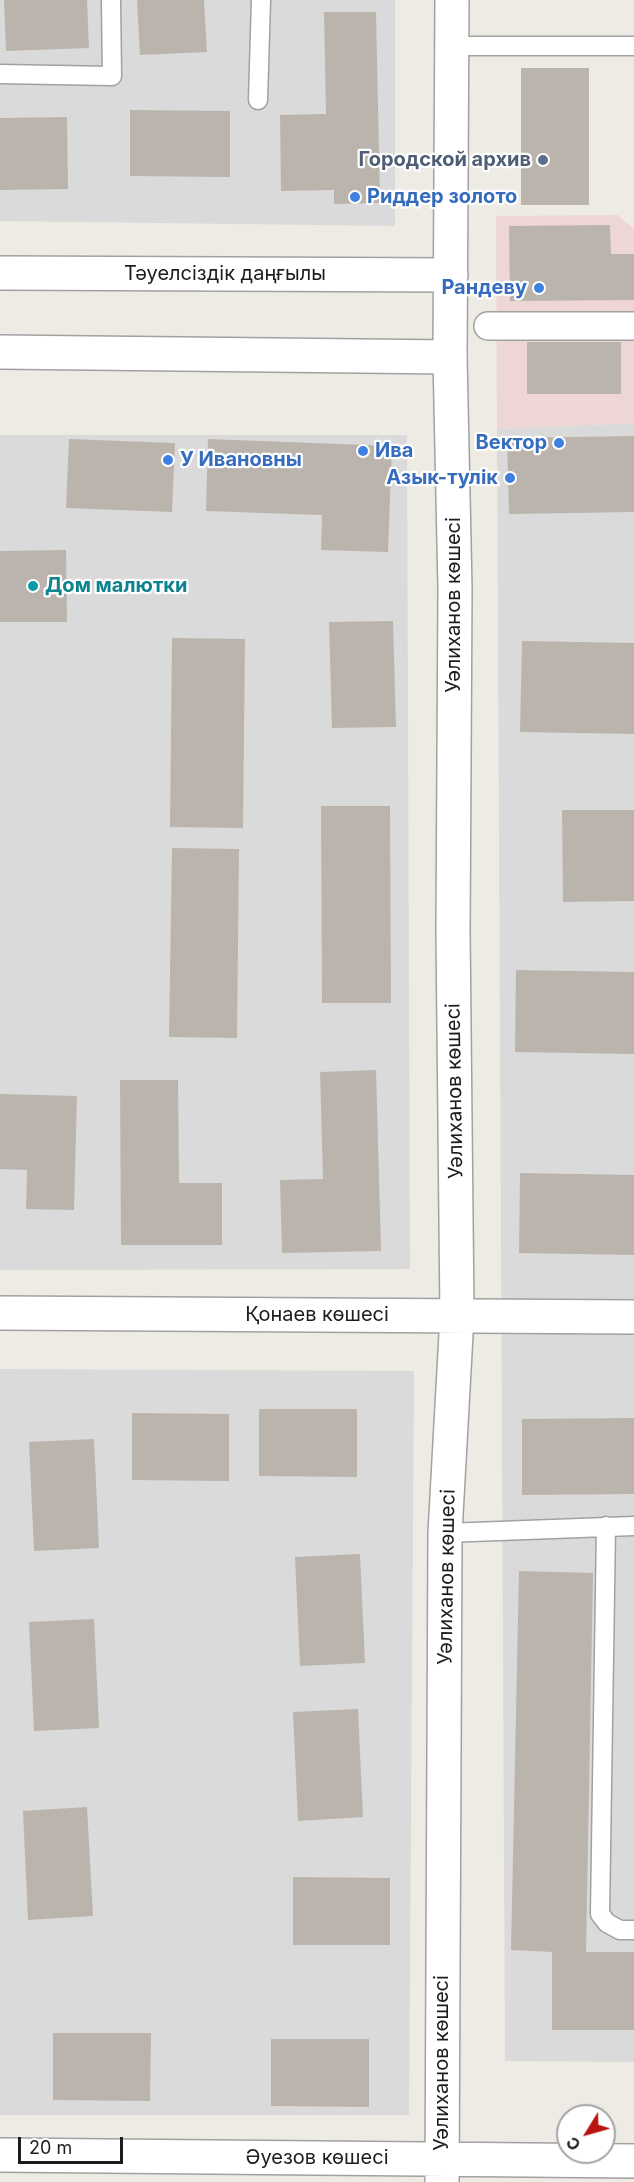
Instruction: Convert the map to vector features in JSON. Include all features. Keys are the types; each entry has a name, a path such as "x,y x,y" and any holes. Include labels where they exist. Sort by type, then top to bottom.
{"street":[{"name":"Уәлиханов көшесі","path":"442,2171 446,1533 457,1316 453,942 455,589 450,357 452,0"},
{"name":"Тәуелсіздік даңғылы","path":"0,273 451,275"},
{"path":"488,326 634,326"},
{"path":"0,352 450,357"},
{"name":"Қонаев көшесі","path":"0,1313 634,1317"},
{"name":"Әуезов көшесі","path":"0,2155 442,2171 634,2161"}],"lane":[{"path":"0,74 112,76 111,0"},
{"path":"258,100 261,0"},
{"path":"452,46 634,46"},
{"path":"606,1526 600,1914 607,1923 620,1930 634,1930"},
{"path":"446,1533 634,1526"}],"shaded area":[{"path":"0,0 395,0 395,226 0,221"},
{"path":"618,215 634,229 634,423 497,429 496,216"},
{"path":"634,423 634,2062 505,2061 497,429"},
{"path":"0,435 407,435 410,1269 0,1270"},
{"path":"0,1369 414,1371 409,2115 0,2115"}],"building":[{"path":"4,0 87,0 89,48 6,51"},
{"path":"137,0 204,0 207,52 140,55"},
{"path":"324,12 376,12 380,203 334,204 334,190 281,191 280,115 326,114"},
{"path":"521,68 589,68 589,205 521,205"},
{"path":"130,110 230,111 230,177 130,176"},
{"path":"67,117 68,189 0,190 0,118"},
{"path":"610,225 611,254 634,254 634,300 510,301 509,226"},
{"path":"527,342 621,342 621,394 527,394"},
{"path":"634,436 634,512 509,514 507,438"},
{"path":"69,439 175,443 172,512 66,508"},
{"path":"208,439 392,446 388,552 321,550 322,515 206,511"},
{"name":"Дом малютки","path":"66,550 67,622 0,622 0,551"},
{"path":"393,621 396,727 332,728 329,622"},
{"path":"172,638 245,639 243,828 170,827"},
{"path":"522,641 634,643 634,734 520,732"},
{"path":"321,806 390,806 391,1003 322,1003"},
{"path":"562,810 634,810 634,901 563,902"},
{"path":"172,848 239,849 237,1038 169,1037"},
{"path":"516,970 634,972 634,1054 515,1052"},
{"path":"376,1070 381,1251 282,1253 280,1180 323,1179 320,1072"},
{"path":"120,1080 178,1080 179,1183 222,1183 222,1245 121,1245"},
{"path":"0,1094 77,1096 74,1210 26,1209 27,1170 0,1169"},
{"path":"520,1173 634,1175 634,1255 519,1253"},
{"path":"259,1409 357,1409 357,1477 259,1476"},
{"path":"132,1413 229,1414 229,1481 132,1480"},
{"path":"634,1418 634,1494 522,1495 522,1419"},
{"path":"94,1439 99,1548 34,1551 29,1442"},
{"path":"360,1554 365,1663 300,1666 295,1557"},
{"path":"519,1571 593,1573 586,1952 634,1952 634,2030 552,2030 552,1952 511,1950"},
{"path":"94,1619 99,1728 34,1731 29,1622"},
{"path":"358,1709 363,1817 298,1821 293,1712"},
{"path":"87,1807 93,1916 28,1920 23,1811"},
{"path":"293,1877 390,1878 390,1945 293,1945"},
{"path":"53,2033 151,2033 150,2101 53,2100"},
{"path":"271,2039 369,2039 369,2107 271,2106"}],"place":[{"name":"Городской архив","path":"543,160"},
{"name":"Риддер золото","path":"355,197"},
{"name":"Рандеву","path":"539,288"},
{"name":"Вектор","path":"559,443"},
{"name":"Ива","path":"363,451"},
{"name":"У Ивановны","path":"168,460"},
{"name":"Азык-тулiк","path":"510,478"},
{"name":"Дом малютки","path":"33,586"}]}
